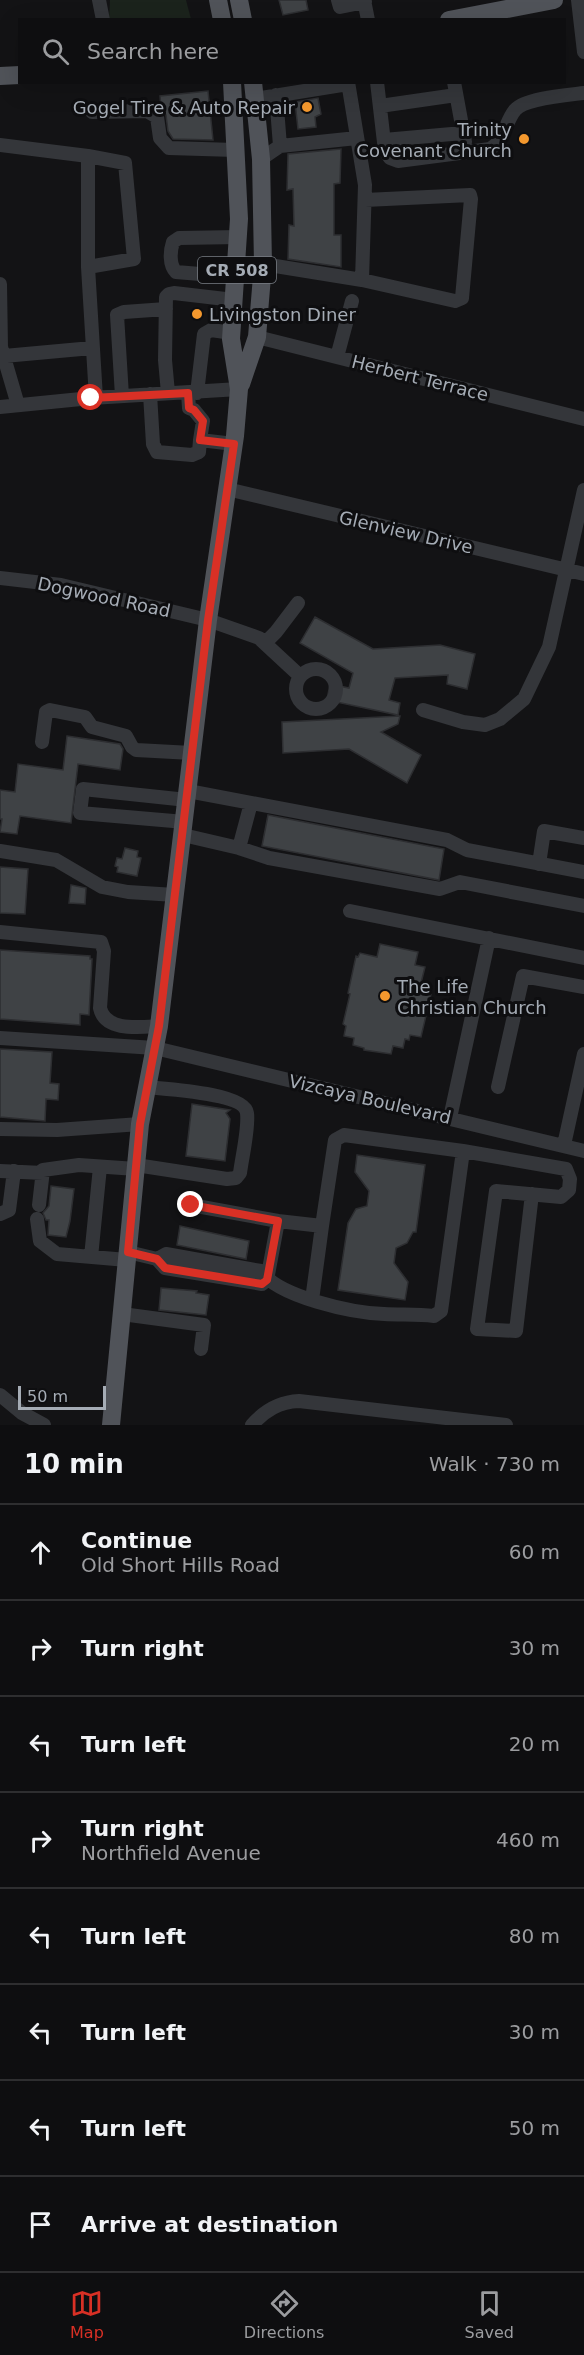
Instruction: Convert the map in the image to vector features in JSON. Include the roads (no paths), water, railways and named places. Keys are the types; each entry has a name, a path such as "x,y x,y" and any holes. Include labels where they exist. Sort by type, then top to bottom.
{"main road":[{"path":"218,0 222,18"},
{"path":"239,0 243,18"},
{"path":"459,18 551,0"},
{"path":"0,75 18,75"},
{"name":"CR 508","path":"111,1425 140,1124 159,1026 208,620 235,440 239,389 232,333 238,245 232,84"},
{"name":"CR 508","path":"239,389 257,337 263,264 261,159 254,91"},
{"path":"238,245 246,264 242,328 257,337"}],"street":[{"path":"93,18 98,0"},
{"path":"98,0 102,18"},
{"path":"338,0 340,7 365,1 368,18"},
{"path":"578,0 584,52"},
{"path":"254,91 276,95 295,87 335,84"},
{"path":"348,84 365,185 362,280"},
{"path":"377,84 387,154 398,161 467,153 495,147 516,109 525,103 584,93"},
{"path":"380,106 455,89 467,153"},
{"path":"276,95 280,146"},
{"path":"92,112 147,111 157,117 160,138 169,148 236,150"},
{"path":"384,140 463,133"},
{"path":"261,159 280,146 357,138"},
{"path":"0,145 125,163 134,259 88,267"},
{"path":"88,156 88,267 96,398"},
{"path":"263,264 362,280 455,301 462,298 470,195 365,200"},
{"path":"236,277 176,272 171,266 171,249 173,242 178,238 238,245"},
{"path":"0,284 1,347 18,405"},
{"path":"168,393 165,360 166,297 174,293 234,300"},
{"path":"337,357 352,301"},
{"path":"122,396 117,315 166,309"},
{"path":"150,394 153,444 157,453 192,455 199,452 203,421 194,410 189,408 204,334 211,330 232,333"},
{"name":"Herbert Terrace","path":"257,337 584,419"},
{"path":"4,356 92,348"},
{"path":"0,407 122,396 239,389"},
{"path":"200,440 235,440"},
{"name":"Glenview Drive","path":"227,489 584,574"},
{"path":"423,710 463,722 485,724 500,719 524,699 549,647 584,490"},
{"name":"Dogwood Road","path":"0,578 61,585 208,620 258,638 300,676"},
{"path":"265,643 298,603"},
{"path":"42,742 46,712 50,710 86,717 92,728 126,736 133,749 192,753"},
{"path":"584,873 467,850 447,840 251,803 83,789 80,813 184,829 269,858 440,889 460,882 584,906"},
{"path":"239,848 251,803"},
{"path":"539,864 544,831 584,838"},
{"path":"0,851 56,860 102,887 128,892 175,895"},
{"path":"350,911 584,958"},
{"path":"0,932 100,942 104,951 101,1017 108,1023 133,1027 159,1026"},
{"path":"450,1118 489,938"},
{"path":"498,1087 523,976 584,987"},
{"name":"Vizcaya Boulevard","path":"0,1038 155,1048 584,1151"},
{"path":"564,1145 584,1054"},
{"path":"147,1087 225,1097 242,1104 248,1113 240,1173 236,1178 227,1179 136,1167 79,1166 43,1170 38,1212 40,1241 57,1254 157,1259 166,1254 261,1271 267,1280 298,1297 382,1314 411,1313 435,1316 441,1311 463,1150"},
{"path":"0,1129 57,1130 140,1124"},
{"path":"312,1300 335,1140 344,1135 463,1150 566,1168 570,1179 569,1190 561,1197 532,1194 496,1191 477,1329 516,1332 532,1194"},
{"path":"91,1257 100,1167"},
{"path":"0,1214 9,1210 7,1171 43,1173"},
{"path":"191,1205 278,1221 322,1226"},
{"path":"267,1280 278,1221"},
{"path":"122,1314 204,1325 201,1349"},
{"path":"0,1395 24,1420 44,1425"},
{"path":"252,1425 268,1410 284,1402 298,1401 506,1425"}],"place":[{"name":"Gogel Tire & Auto Repair","path":"307,107"},
{"name":"Trinity Covenant Church","path":"524,139"},
{"name":"Livingston Diner","path":"197,314"},
{"name":"The Life Christian Church","path":"385,996"}]}
